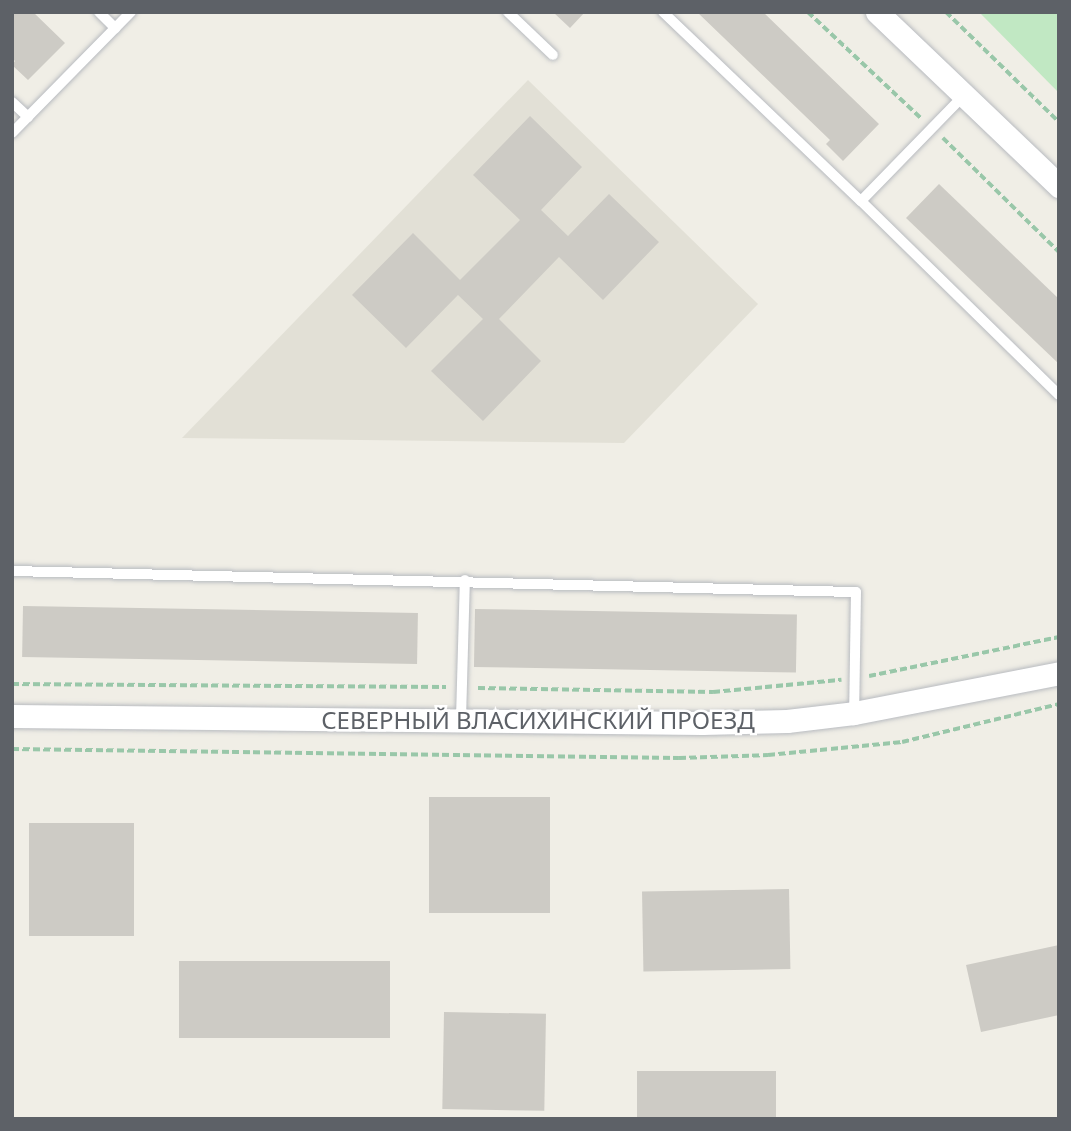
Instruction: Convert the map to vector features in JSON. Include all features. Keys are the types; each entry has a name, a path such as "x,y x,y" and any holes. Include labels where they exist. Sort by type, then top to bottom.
{"street":[{"path":"877,12 1059,186"},
{"name":"СЕВЕРНЫЙ ВЛАСИХИНСКИЙ ПРОЕЗД","path":"12,716 702,723 788,721 854,713 1059,673"}],"lane":[{"path":"99,12 115,28"},
{"path":"12,133 131,12"},
{"path":"508,12 553,55"},
{"path":"663,12 1059,395"},
{"path":"861,201 964,95"},
{"path":"12,102 28,117"},
{"path":"12,571 465,580 856,592 854,713"},
{"path":"461,719 465,580"}],"path":[{"path":"946,12 1059,122"},
{"path":"12,684 462,687 713,692 854,679 1059,637"},
{"path":"12,749 679,758 768,755 902,742 1059,704"}],"shaded area":[{"path":"528,80 758,304 624,443 182,438"}],"green space":[{"path":"979,12 1059,12 1059,93"}],"building":[{"path":"12,12 33,12 65,43 28,80 12,65 15,61 12,58"},
{"path":"553,12 585,12 570,28"},
{"path":"697,12 763,12 879,124 843,161 826,144 830,140"},
{"path":"530,116 582,167 541,210 568,236 609,194 659,242 603,300 559,257 499,319 541,361 483,421 431,371 483,319 458,295 406,348 352,295 413,233 460,280 520,220 473,175"},
{"path":"939,184 1059,299 1059,364 906,218"},
{"path":"23,606 418,613 417,664 22,657"},
{"path":"475,609 797,615 796,673 474,667"},
{"path":"429,797 550,797 550,913 429,913"},
{"path":"29,823 134,823 134,936 29,936"},
{"path":"789,889 790,969 643,972 642,892"},
{"path":"1059,945 1059,1015 981,1032 966,965"},
{"path":"179,961 390,961 390,1038 179,1038"},
{"path":"444,1012 546,1014 544,1111 442,1109"},
{"path":"637,1071 776,1071 776,1119 637,1119"}]}
